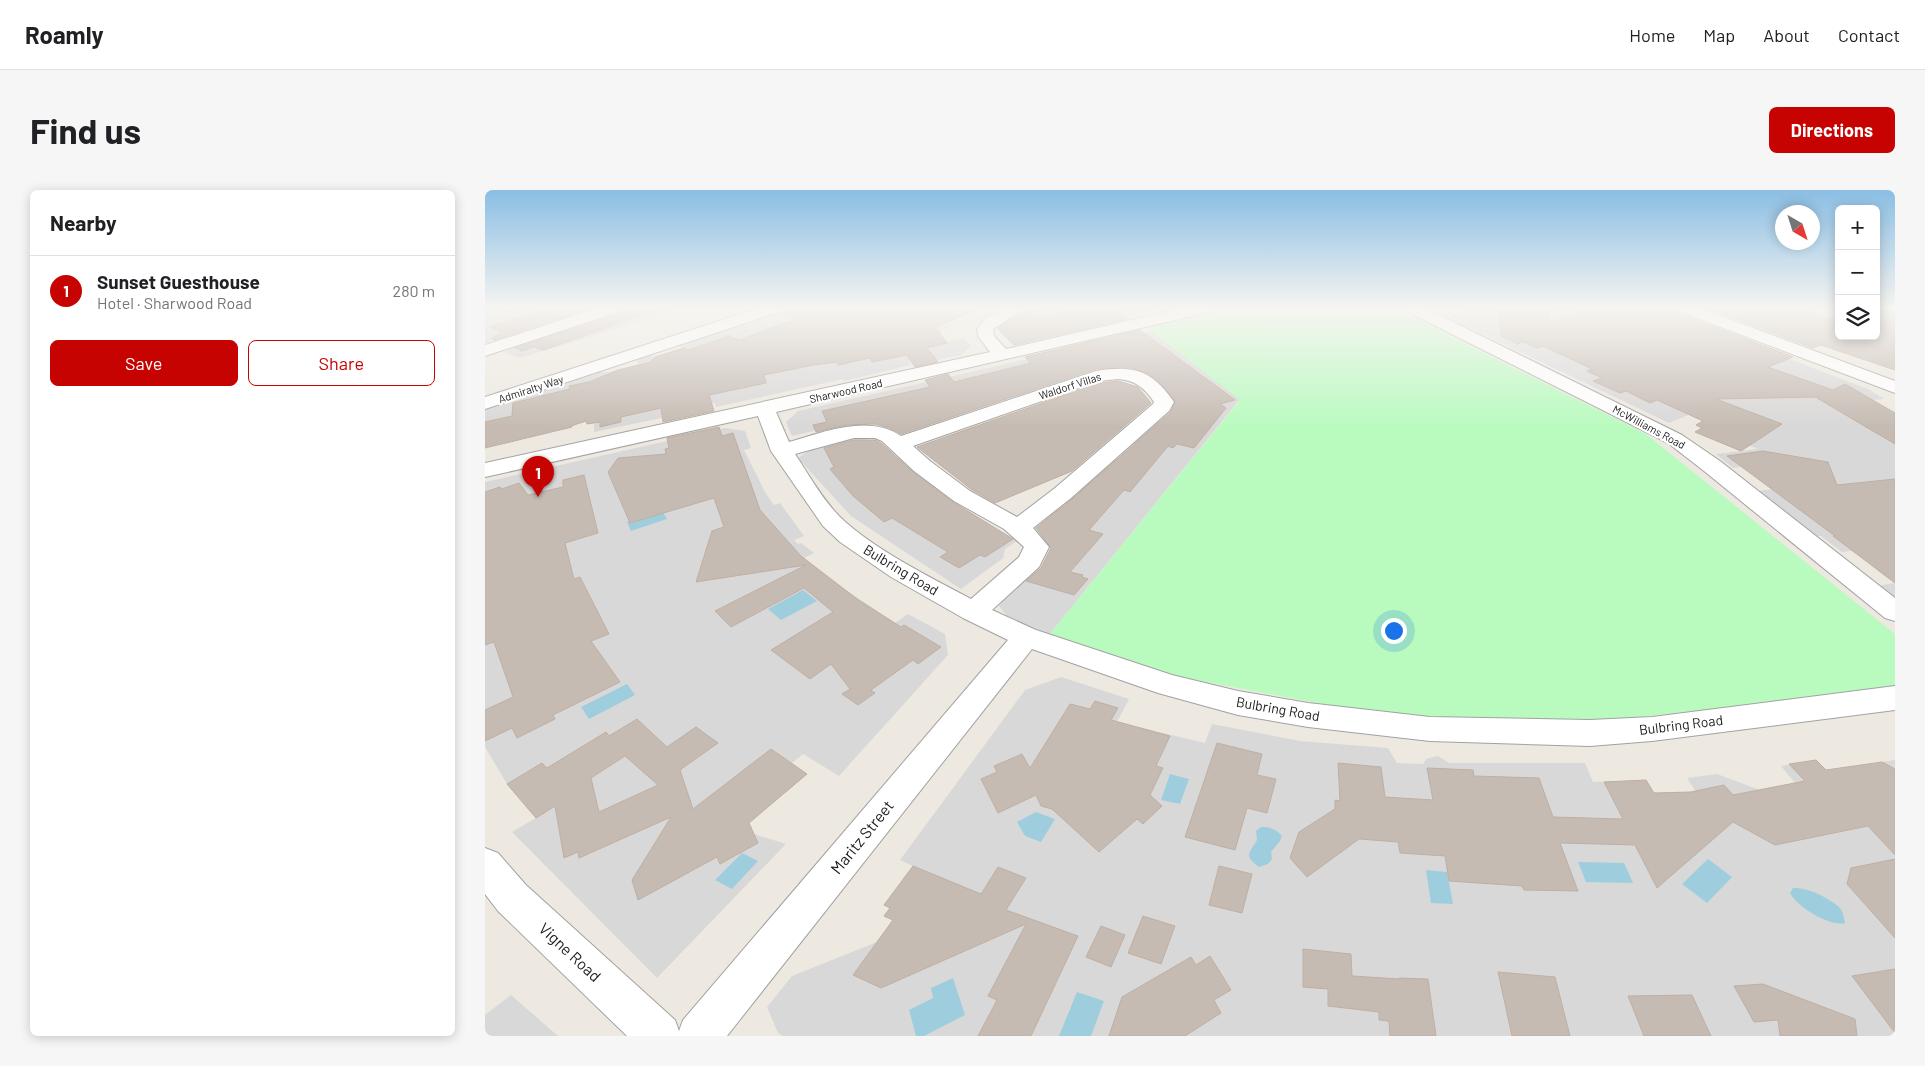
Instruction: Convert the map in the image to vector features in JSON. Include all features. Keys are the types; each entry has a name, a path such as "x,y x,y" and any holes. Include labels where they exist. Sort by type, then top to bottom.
{"street":[{"name":"Admiralty Way","path":"485,403 655,347"},
{"path":"996,347 1002,355"},
{"name":"Sharwood Road","path":"485,470 1034,347"},
{"name":"McWilliams Road","path":"1490,347 1675,439 1712,466 1895,612"},
{"path":"1789,347 1895,387"},
{"name":"Waldorf Villas","path":"898,444 1096,376 1119,372 1132,374 1140,377 1160,395 1164,402 1162,407 1063,493 1018,528"},
{"name":"Bulbring Road","path":"765,409 783,451 816,501 849,537 900,571 973,612 1026,637 1169,685 1238,703 1308,715 1430,729 1590,733 1652,729 1895,698"},
{"path":"783,451 817,441 866,431 885,434 922,466 967,500 1031,537 1037,547 1031,561 973,612"},
{"name":"Maritz Street","path":"699,1036 1026,637"},
{"name":"Vigne Road","path":"485,865 512,898 659,1036"}],"shaded area":[{"path":"516,347 555,347 520,358 503,352"},
{"path":"969,347 961,355 932,361 929,357 909,361 911,365 844,381 843,379 716,407 715,403 694,407 690,412 594,432 594,419 573,423 572,427 546,433 520,432 520,440 499,445 499,435 485,438 485,409 598,372 611,372 639,365 636,359 650,355 655,357 683,348"},
{"path":"1078,347 1173,347 1240,399 1049,635 1013,624 999,606 1011,586 1032,565 1048,569 1072,528 1040,519 1053,507 1070,511 1094,494 1075,489 1086,477 1094,479 1107,466 1106,458 1127,461 1143,446 1128,442 1167,406 1183,405 1185,398 1168,399 1159,391 1173,387 1163,380 1149,383 1142,376 1155,373 1149,367 1135,370 1130,366 1136,356 887,417 792,436 786,422 798,411"},
{"path":"1511,347 1759,347 1868,389 1884,399 1862,401 1868,405 1880,404 1895,413 1895,583 1878,571 1884,570 1858,550 1842,552 1821,536 1817,536 1758,491 1773,489 1755,464 1733,468 1716,454 1758,449 1716,432 1707,437 1695,432 1702,428 1696,425 1705,420 1691,414 1669,423"},
{"path":"725,428 745,431 751,448 744,450 765,492 774,505 780,503 804,536 794,540 814,553 804,558 828,577 824,603 846,590 895,623 908,614 945,634 948,655 839,776 803,754 792,763 807,774 748,823 754,834 786,844 657,978 512,832 536,818 507,784 485,747 485,482"},
{"path":"863,436 872,444 906,494 989,525 1017,541 1005,549 1003,558 961,589 851,516 798,458 818,444"},
{"path":"1895,583 1895,599 1878,586"},
{"path":"1061,677 1129,699 1117,722 1205,743 1212,724 1300,741 1388,748 1397,763 1423,764 1426,759 1438,756 1449,763 1585,763 1593,782 1646,780 1654,793 1696,792 1687,778 1717,774 1760,790 1795,783 1781,766 1816,760 1831,775 1869,764 1895,760 1895,1036 783,1036 778,1033 767,1007 792,976 877,942 892,920 884,916 890,908 884,905 913,866 900,860 1025,690"},
{"path":"511,995 558,1036 485,1036 485,1015"}],"green space":[{"path":"1172,347 1473,347 1646,434 1895,634 1895,689 1621,719 1542,721 1438,719 1338,707 1165,674 1049,635 1240,400"}],"water":[{"path":"662,511 667,519 631,531 627,522"},
{"path":"803,590 817,601 781,620 768,609"},
{"path":"627,684 635,695 589,719 581,707"},
{"path":"1170,774 1189,779 1180,804 1161,800"},
{"path":"1036,812 1055,819 1041,842 1025,836 1017,822"},
{"path":"1261,827 1273,829 1282,836 1271,852 1272,859 1268,864 1259,867 1251,860 1249,854 1257,840 1256,831"},
{"path":"742,853 758,861 732,889 715,880"},
{"path":"1708,859 1732,877 1707,903 1682,884"},
{"path":"1578,862 1624,863 1633,883 1586,882"},
{"path":"1426,870 1447,872 1453,904 1431,903"},
{"path":"1793,888 1811,891 1836,904 1841,910 1845,923 1831,922 1807,910 1790,893"},
{"path":"953,978 965,1015 924,1036 916,1036 909,1010 933,998 931,988"},
{"path":"1077,992 1104,1001 1091,1036 1059,1036"}],"building":[{"path":"517,347 532,347 522,351 515,348"},
{"path":"535,347 551,347 544,350"},
{"path":"695,347 929,347 927,348 938,362 915,367 907,355 872,362 870,358 838,365 837,362 814,365 764,375 766,383 709,395 714,411 663,422 661,408 621,417 621,422 600,427 600,422 587,424 586,421 572,427 485,448 485,422 512,416 513,403 570,389 569,386 589,382 618,370 651,362 655,357 684,348 688,350"},
{"path":"1066,347 1164,347 1235,400 1220,404 1226,408 1194,448 1177,444 1173,448 1168,446 1130,492 1124,490 1089,530 1103,534 1070,572 1083,575 1082,577 1088,579 1074,595 1026,581 1041,568 1051,548 1036,528 1171,412 1175,401 1151,375 1132,368 1096,369 901,434 875,424 846,425 816,432 813,425 827,422 822,411 930,387 925,380 948,374 954,382 1031,363 1025,357"},
{"path":"1546,347 1768,347 1793,357 1768,367 1833,390 1845,384 1895,413 1895,444 1817,398 1819,397 1716,399 1782,424 1741,451 1695,432 1702,428 1696,425 1703,421 1657,400 1650,403 1626,391 1620,393 1593,381 1602,378 1587,371 1592,369"},
{"path":"1828,347 1895,347 1895,370"},
{"path":"1118,381 1138,387 1151,403 1072,471 995,503 971,489 917,447 1099,383"},
{"path":"719,427 722,436 733,433 760,510 801,556 857,599 901,627 904,625 941,647 918,664 913,660 871,690 875,693 858,705 842,694 850,689 831,664 810,679 771,650 833,612 804,588 731,627 715,611 806,565 696,582 712,531 724,527 714,498 630,523 608,472 618,458 666,454 665,449 669,448 667,438"},
{"path":"854,440 875,440 881,443 913,472 953,502 1013,539 985,557 980,555 959,568 940,557 948,552 892,518 884,522 853,496 830,469 834,467 824,448"},
{"path":"1763,451 1828,462 1837,485 1895,479 1895,583 1727,456"},
{"path":"584,475 598,533 565,543 574,579 580,577 609,634 591,641 620,682 553,715 555,719 517,738 512,728 485,741 485,710 513,697 494,642 485,645 485,492 519,483 528,495 563,487 563,480"},
{"path":"1095,701 1118,708 1111,720 1170,736 1156,766 1163,768 1150,795 1162,806 1143,824 1137,819 1099,852 1052,809 1041,806 1036,795 998,813 981,779 997,772 994,766 1022,754 1030,768 1070,704 1090,709"},
{"path":"637,719 667,747 696,727 718,743 680,770 693,809 771,749 807,774 749,823 758,843 720,864 717,857 638,900 632,880 671,817 579,858 578,852 564,858 555,806 536,818 507,784 542,763 547,768 606,732 609,736","holes":["625,756 658,785 599,812 591,778"]},
{"path":"1217,743 1262,754 1257,775 1276,779 1267,813 1247,808 1235,850 1185,837"},
{"path":"1816,760 1826,770 1882,762 1895,769 1895,855 1868,826 1775,845 1733,822 1657,888 1635,845 1560,843 1578,891 1524,890 1522,886 1449,881 1445,856 1400,853 1398,842 1359,839 1307,877 1290,858 1299,832 1335,809 1335,800 1340,801 1338,763 1381,767 1385,797 1433,800 1427,768 1473,770 1474,776 1539,778 1553,817 1623,819 1604,782 1646,780 1654,793 1691,792 1724,785 1733,795 1805,781 1789,764"},
{"path":"1895,859 1895,938 1847,884 1851,868"},
{"path":"913,866 981,894 998,867 1026,878 1006,910 1078,936 1031,1036 978,1036 997,1000 988,996 1026,924 881,988 853,975 893,920 884,916 890,908 884,905"},
{"path":"1219,866 1252,874 1242,913 1209,905"},
{"path":"1143,916 1175,926 1161,964 1128,953"},
{"path":"1101,926 1125,935 1111,967 1086,957"},
{"path":"1303,949 1351,954 1352,976 1428,979 1436,1036 1390,1036 1389,1021 1379,1020 1379,1012 1328,1006 1328,989 1303,987"},
{"path":"1210,956 1231,990 1214,1000 1221,1013 1185,1036 1109,1036 1122,997 1191,957 1196,965"},
{"path":"1895,969 1895,1033 1852,976"},
{"path":"1498,972 1555,977 1570,1036 1512,1036"},
{"path":"1763,984 1855,1019 1857,1036 1780,1036 1778,1020 1754,1022 1734,986"},
{"path":"1692,995 1711,1036 1644,1036 1628,996"}],"place":[{"name":"Sunset Guesthouse","path":"538,497"}]}
